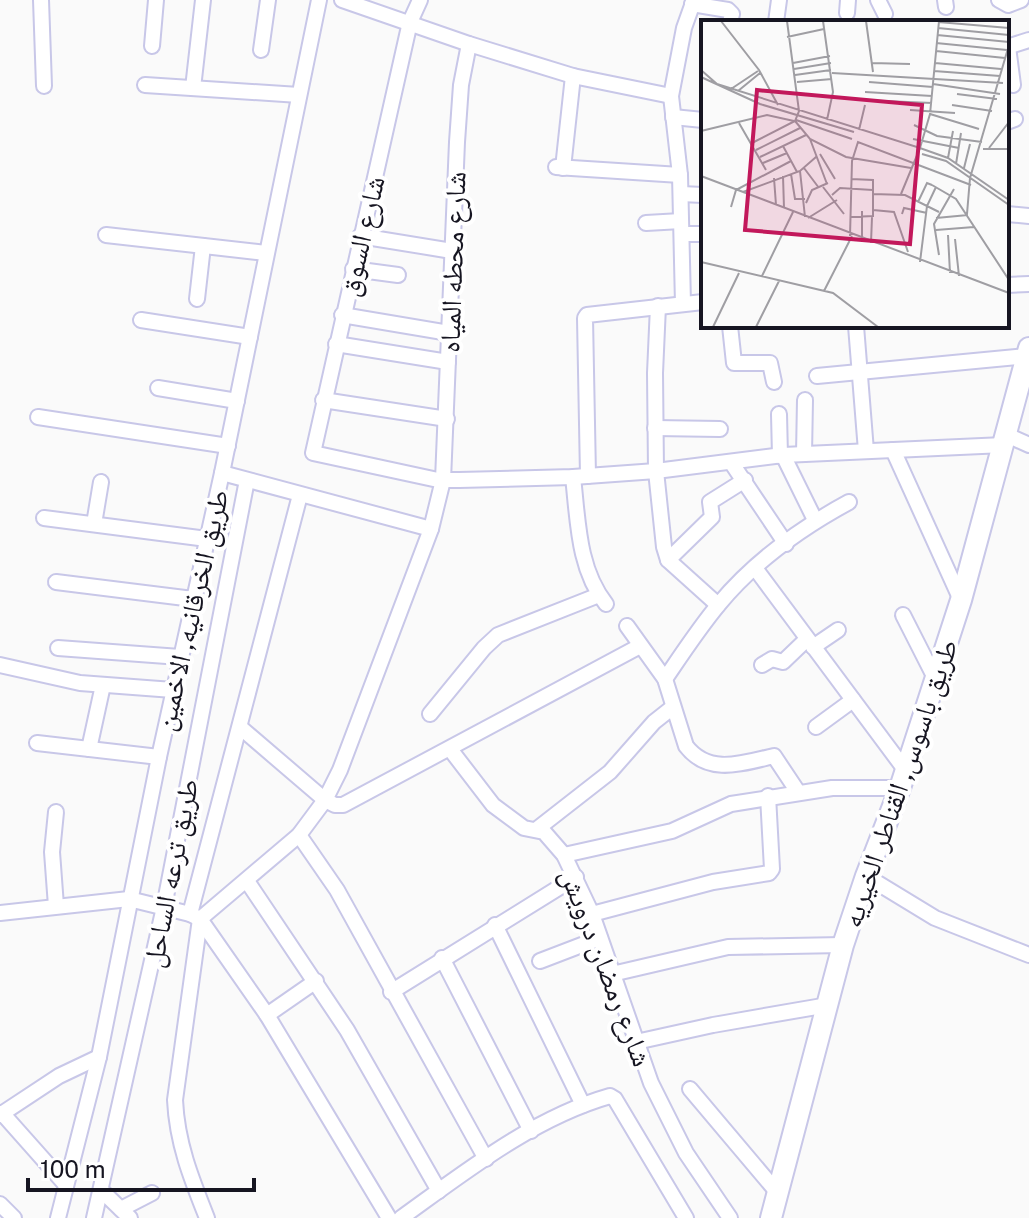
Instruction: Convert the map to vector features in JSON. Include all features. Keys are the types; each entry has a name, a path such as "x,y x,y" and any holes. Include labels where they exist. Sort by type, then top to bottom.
{"street":[{"path":"41,0 44,86"},
{"path":"152,46 156,0"},
{"path":"193,88 203,0"},
{"path":"261,50 268,0"},
{"name":"طريق الخرقانيه, الاخمين","path":"58,1218 99,1057 129,899 228,446 319,0"},
{"path":"342,0 573,76 671,96"},
{"name":"شارع السوق","path":"420,0 410,22 312,449 315,454 443,480"},
{"path":"776,20 779,0"},
{"path":"878,0 885,14"},
{"path":"999,0 1011,5 1021,0"},
{"path":"683,304 680,175 671,96 675,69 693,2 728,10 732,14 730,20"},
{"path":"1009,46 1029,40"},
{"name":"شارع محطه المياه","path":"195,916 247,881 299,835 325,800 340,770 431,529 443,480 460,99 469,44"},
{"path":"1009,60 1013,85"},
{"path":"573,76 559,167 680,175"},
{"path":"145,85 299,95"},
{"path":"673,117 701,120"},
{"path":"681,194 701,195"},
{"path":"1009,214 1029,216"},
{"path":"646,223 701,233"},
{"path":"106,235 266,253"},
{"path":"360,236 452,251"},
{"path":"197,299 203,246"},
{"path":"353,269 398,275"},
{"path":"1009,285 1029,284"},
{"path":"430,714 498,635 602,600 590,580 582,551 584,321 587,315 701,302"},
{"path":"658,306 656,471 668,560 718,605"},
{"path":"342,315 449,333"},
{"path":"141,320 250,337"},
{"path":"730,328 734,363 770,363 774,382"},
{"path":"856,328 866,451"},
{"path":"336,344 448,362"},
{"path":"817,376 1028,352"},
{"name":"طريق باسوس, القناطر الخيريه","path":"771,1218 843,945 903,780 961,600 1028,352"},
{"path":"158,388 237,401"},
{"path":"323,400 447,419"},
{"path":"804,454 805,400"},
{"path":"779,414 782,456 815,520"},
{"path":"38,417 228,446"},
{"path":"655,428 720,429"},
{"path":"443,480 581,477 804,454 1006,440 1029,445"},
{"path":"893,450 961,600"},
{"path":"731,462 786,544"},
{"path":"222,473 431,529"},
{"name":"طريق ترعه الساحل","path":"94,1218 164,907 247,480"},
{"path":"668,560 712,517 710,502 745,480"},
{"path":"94,524 101,482"},
{"path":"207,1218 183,1156 175,1100 195,916 300,495"},
{"path":"665,679 718,605 755,568 815,520 849,502"},
{"path":"44,518 207,539"},
{"path":"564,855 672,831 731,804 768,796 903,780 853,700 755,568"},
{"path":"56,582 193,599"},
{"path":"903,615 936,680"},
{"path":"627,626 665,679 686,746 692,754 727,766 776,756 798,792"},
{"path":"762,665 773,659 782,663 810,643 838,630"},
{"path":"241,728 325,800 335,805 348,804 640,646"},
{"path":"58,648 180,657"},
{"path":"0,665 80,683 173,690"},
{"path":"89,749 103,685"},
{"path":"816,727 853,700"},
{"path":"537,829 610,772 654,722 673,707"},
{"path":"37,743 159,757"},
{"name":"شارع رمضان درويش","path":"450,749 493,805 524,828 544,832 564,855 592,914 651,1083 686,1153 730,1218"},
{"path":"592,914 713,882 772,871 768,796"},
{"path":"56,812 52,852 56,906"},
{"path":"299,835 337,890 486,1159"},
{"path":"866,876 935,918 1029,955"},
{"path":"391,992 576,877"},
{"path":"247,881 316,981 439,1191"},
{"path":"0,913 129,899 195,916 267,1015 389,1218"},
{"path":"495,925 583,1105"},
{"path":"540,961 600,938"},
{"path":"612,974 728,947 843,945"},
{"path":"442,958 531,1131"},
{"path":"267,1015 316,981"},
{"path":"636,1042 828,1005"},
{"path":"66,1185 1,1114 59,1076 99,1057"},
{"path":"690,1089 777,1192"},
{"path":"401,1218 531,1131 608,1096 614,1097 686,1218"},
{"path":"102,1191 125,1214 152,1193"},
{"path":"0,1204 14,1218"}]}
